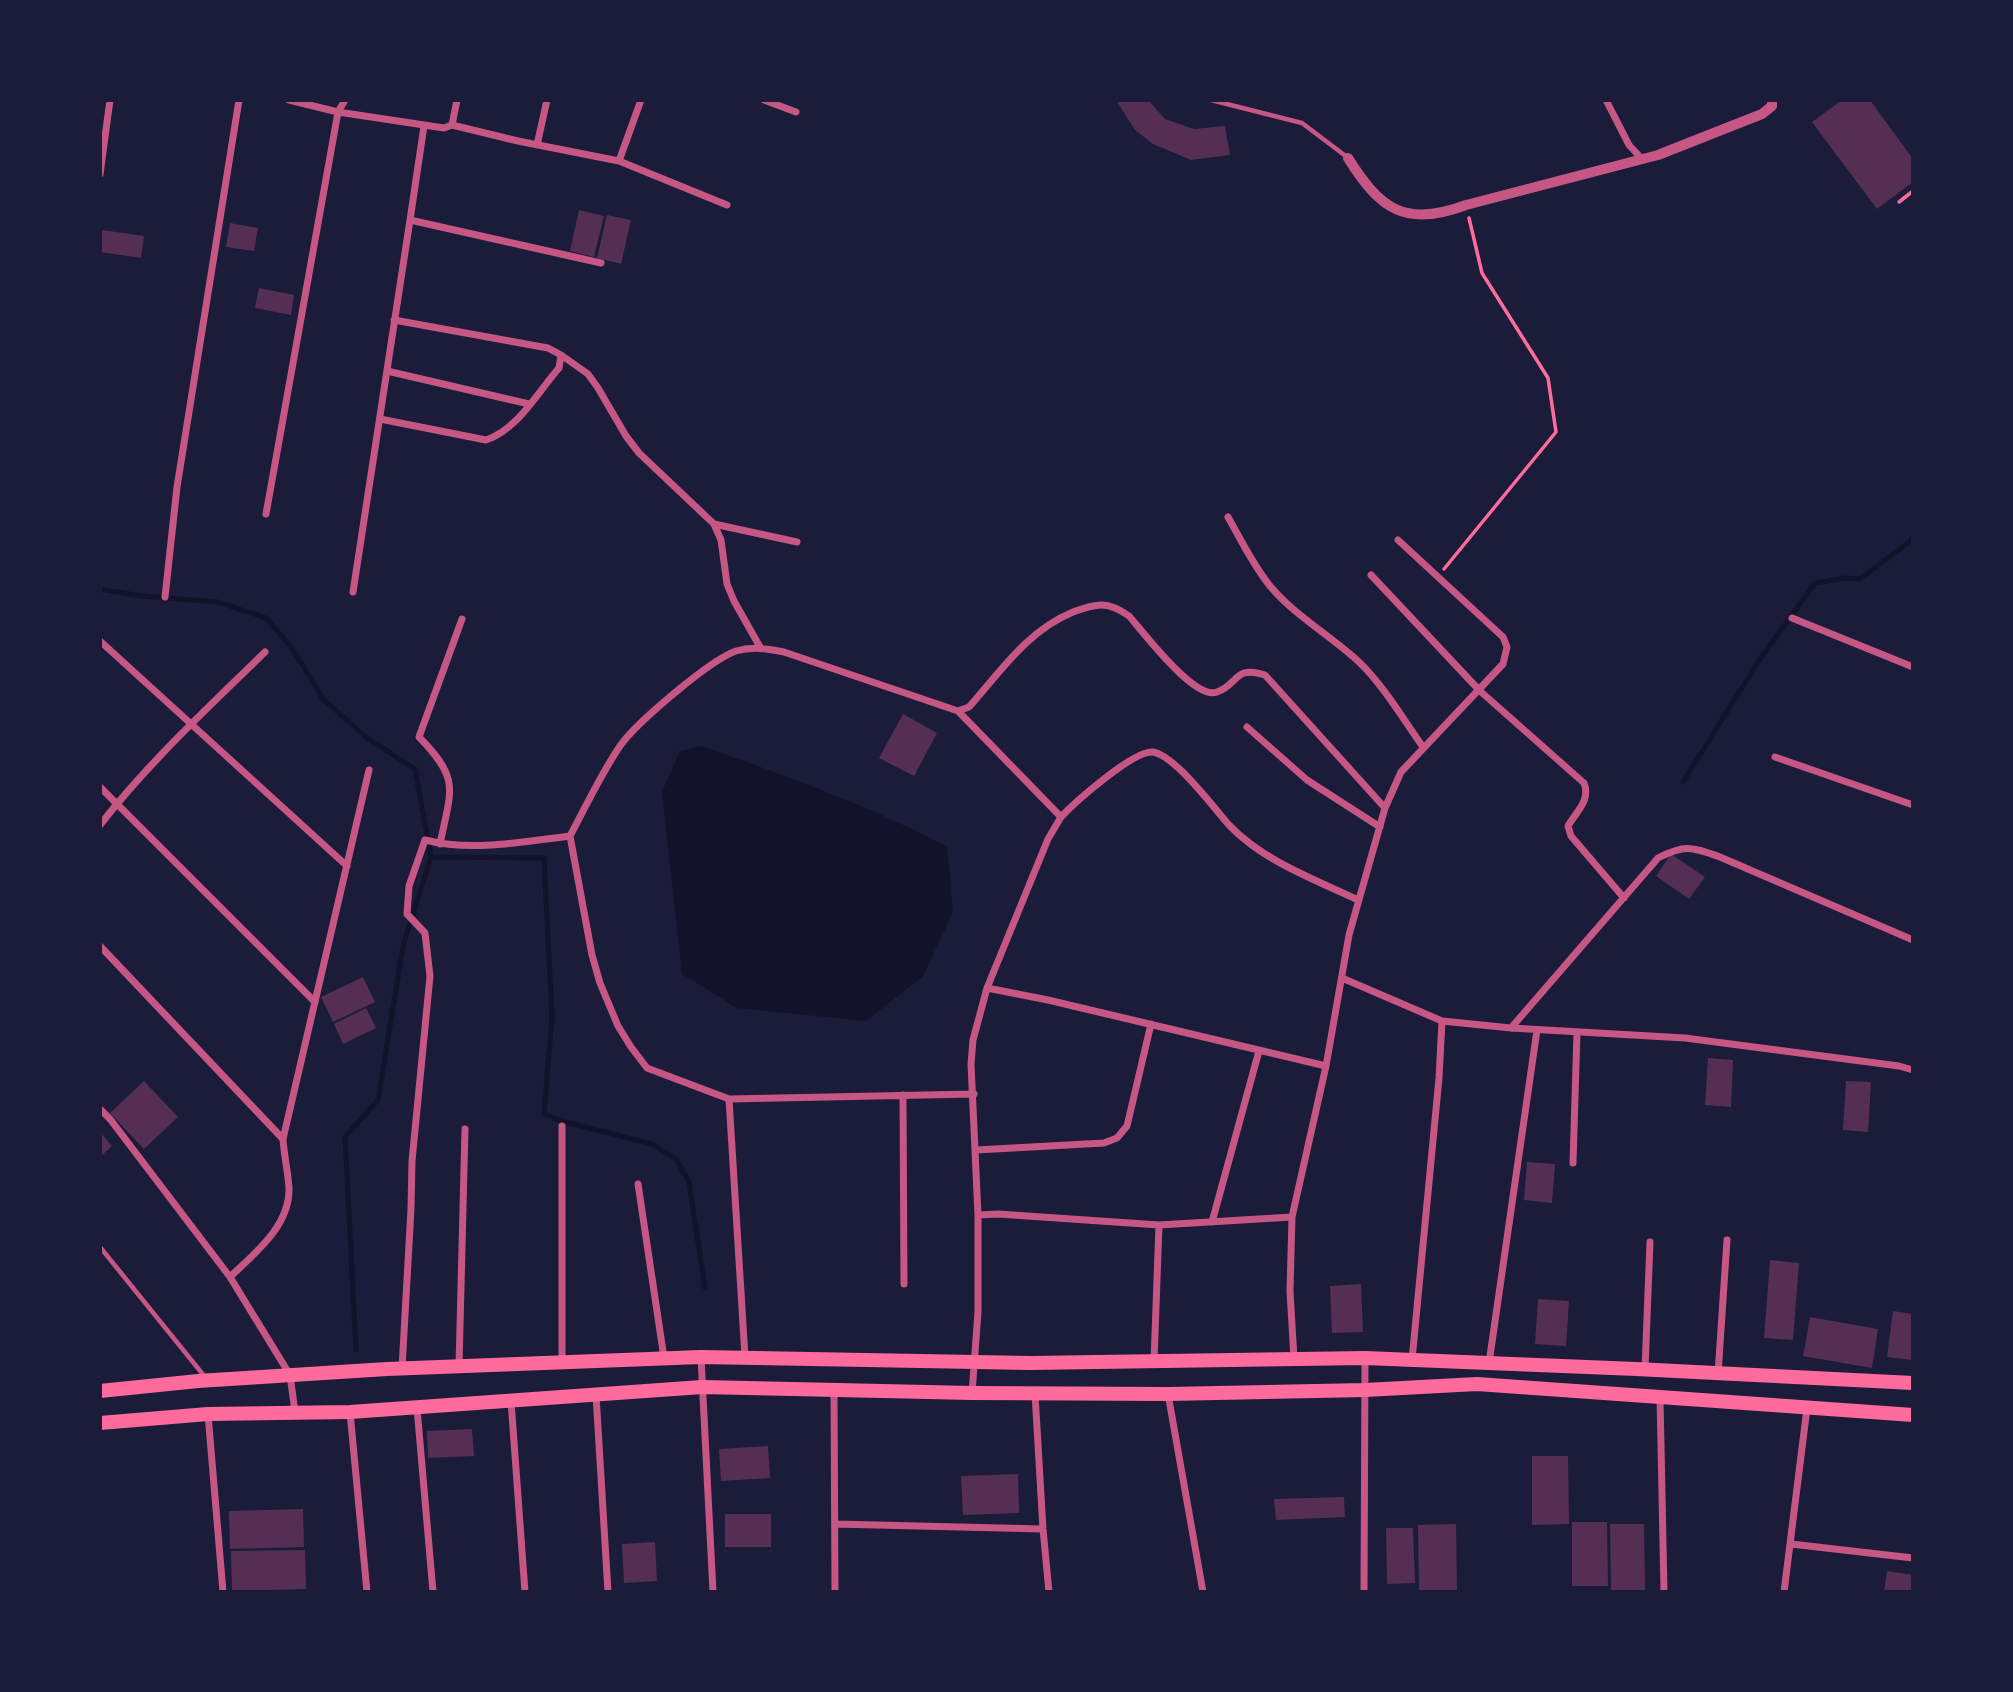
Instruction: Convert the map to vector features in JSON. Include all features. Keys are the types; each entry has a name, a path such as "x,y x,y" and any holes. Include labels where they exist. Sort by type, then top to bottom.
{"main road":[{"path":"100,1391 402,1368 701,1357 976,1362 1365,1358 1913,1383"},
{"path":"100,1423 208,1414 416,1408 702,1387 972,1394 1168,1394 1365,1390 1477,1384 1913,1415"}],"street":[{"path":"100,103 110,100 100,174"},
{"path":"165,597 177,487 239,100"},
{"path":"289,100 338,112 424,126 443,128 452,125 619,161 727,205"},
{"path":"266,514 338,112 345,100"},
{"path":"452,125 457,100"},
{"path":"537,145 547,100"},
{"path":"619,161 641,100"},
{"path":"764,100 796,112"},
{"path":"1606,100 1629,145 1641,158"},
{"path":"1348,158 1366,186 1388,207 1419,215 1447,212 1658,155 1762,114 1775,102"},
{"path":"353,592 424,126"},
{"path":"410,220 601,263"},
{"path":"394,320 548,348 588,374 639,453 715,524 722,540 727,584 760,647"},
{"path":"380,419 486,440 498,436 510,427 559,368 561,355"},
{"path":"387,371 529,404"},
{"path":"1228,517 1255,566 1270,586 1359,662 1377,682 1423,747"},
{"path":"715,524 797,542"},
{"path":"1294,1360 1290,1291 1292,1217 1326,1066 1358,900 1385,808 1401,772 1503,664 1507,647 1503,637 1398,540"},
{"path":"1371,575 1480,691 1584,783 1587,792 1585,801 1568,826 1571,836 1624,898"},
{"path":"958,711 969,707 1028,639 1048,624 1093,604 1108,605 1129,616 1191,684 1205,693 1217,692 1240,674 1252,671 1265,675 1385,808"},
{"path":"1791,618 1913,667"},
{"path":"440,844 451,791 447,770 419,737 462,619"},
{"path":"100,641 347,866"},
{"path":"974,1094 729,1099 648,1068 618,1026 600,983 592,955 570,836 621,745 651,714 704,670 736,651 760,647 784,652 958,711 1061,817"},
{"path":"100,825 190,725 265,652"},
{"path":"1247,727 1307,780 1380,827"},
{"path":"972,1394 976,1362 978,1215 971,1064 973,1040 987,988 1048,839 1061,817 1080,797 1140,754 1155,752 1171,761 1232,828 1264,854 1358,900"},
{"path":"1775,757 1913,805"},
{"path":"230,1278 265,1243 283,1218 289,1190 283,1139 369,770"},
{"path":"100,787 315,1002"},
{"path":"402,1368 412,1161 430,976 425,933 407,914 409,886 425,840 440,844 511,843 570,836"},
{"path":"1511,1028 1658,858 1678,848 1699,850 1913,940"},
{"path":"100,947 283,1139"},
{"path":"1342,978 1441,1021 1537,1030 1685,1038 1913,1070"},
{"path":"987,988 1326,1066"},
{"path":"1412,1360 1439,1079 1441,1021"},
{"path":"976,1150 1104,1143 1117,1138 1127,1126 1152,1024"},
{"path":"1489,1363 1537,1030"},
{"path":"1573,1163 1577,1032"},
{"path":"1212,1222 1259,1051"},
{"path":"903,1095 904,1283"},
{"path":"729,1099 745,1357"},
{"path":"100,1109 230,1278 290,1375 295,1412"},
{"path":"562,1126 562,1362"},
{"path":"459,1366 465,1129"},
{"path":"638,1184 664,1358"},
{"path":"978,1215 998,1214 1159,1225 1292,1217"},
{"path":"1154,1361 1159,1225"},
{"path":"1718,1374 1727,1240"},
{"path":"1645,1369 1650,1242"},
{"path":"701,1357 713,1592"},
{"path":"1364,1592 1365,1358"},
{"path":"834,1389 835,1592"},
{"path":"1035,1393 1042,1528 1049,1592"},
{"path":"1168,1394 1203,1592"},
{"path":"596,1395 608,1592"},
{"path":"1660,1398 1664,1592"},
{"path":"510,1401 525,1592"},
{"path":"416,1408 433,1592"},
{"path":"1784,1592 1807,1408"},
{"path":"349,1412 367,1592"},
{"path":"208,1414 223,1592"},
{"path":"835,1524 1042,1528"},
{"path":"1791,1544 1913,1558"}],"lane":[{"path":"1211,100 1302,123 1348,158"},
{"path":"100,1247 208,1381"}],"path":[{"path":"1899,202 1913,191"},
{"path":"1438,576 1556,432 1548,378 1482,273 1466,205"}],"shaded area":[{"path":"702,746 857,804 947,847 953,912 923,976 866,1021 737,1008 682,974 662,792 680,751"}],"building":[{"path":"1116,100 1148,100 1165,119 1194,129 1225,126 1230,155 1191,160 1153,144 1135,130"},
{"path":"1842,100 1870,100 1913,159 1913,182 1877,209 1812,122"},
{"path":"579,210 604,216 594,257 570,251"},
{"path":"607,215 631,220 621,264 597,258"},
{"path":"230,223 258,228 254,251 226,247"},
{"path":"102,230 144,236 141,258 100,252"},
{"path":"259,288 294,295 291,315 255,308"},
{"path":"903,714 937,733 914,776 879,758"},
{"path":"1671,854 1705,877 1689,899 1656,876"},
{"path":"363,977 375,1002 333,1022 321,997"},
{"path":"366,1008 376,1028 343,1044 334,1024"},
{"path":"1708,1058 1733,1060 1731,1107 1705,1105"},
{"path":"144,1081 178,1117 144,1149 110,1113"},
{"path":"1846,1081 1871,1082 1868,1132 1843,1130"},
{"path":"100,1132 112,1146 100,1157"},
{"path":"1527,1162 1555,1164 1552,1203 1524,1200"},
{"path":"1770,1260 1799,1263 1793,1340 1764,1338"},
{"path":"1361,1284 1363,1332 1332,1333 1330,1286"},
{"path":"1538,1299 1569,1301 1566,1346 1535,1344"},
{"path":"1893,1311 1913,1314 1913,1360 1887,1357"},
{"path":"1810,1317 1878,1329 1872,1368 1803,1356"},
{"path":"472,1429 474,1456 428,1458 427,1431"},
{"path":"768,1446 770,1478 721,1481 719,1449"},
{"path":"1532,1456 1568,1456 1569,1524 1532,1525"},
{"path":"1018,1474 1019,1513 963,1515 961,1476"},
{"path":"1344,1497 1345,1517 1276,1520 1274,1499"},
{"path":"303,1509 304,1547 230,1549 229,1511"},
{"path":"725,1514 771,1514 771,1547 725,1547"},
{"path":"1572,1522 1607,1522 1608,1586 1572,1586"},
{"path":"1456,1524 1457,1591 1419,1591 1418,1525"},
{"path":"1610,1524 1644,1524 1645,1590 1611,1590"},
{"path":"1386,1528 1413,1528 1415,1583 1387,1584"},
{"path":"655,1542 657,1581 624,1583 622,1544"},
{"path":"305,1550 306,1589 232,1591 231,1551"},
{"path":"1887,1571 1913,1575 1913,1592 1884,1592"}],"waterway":[{"path":"1683,782 1758,662 1815,583 1845,578 1860,579 1913,539"},
{"path":"100,589 141,596 218,602 266,618 292,648 323,699 366,737 415,769 431,857 544,858 552,1017 544,1114 652,1144 676,1159 689,1182 705,1288"},
{"path":"356,1350 345,1137 378,1100 403,946 431,857"}]}
